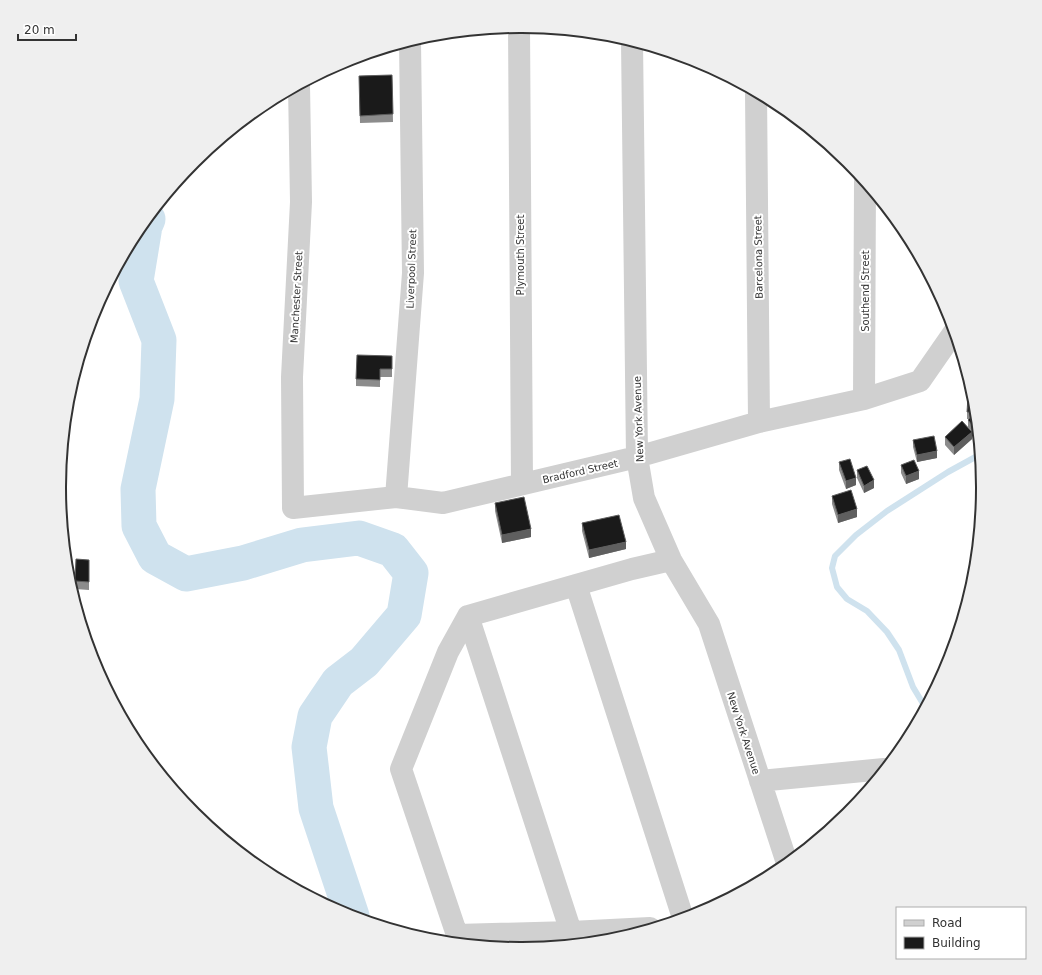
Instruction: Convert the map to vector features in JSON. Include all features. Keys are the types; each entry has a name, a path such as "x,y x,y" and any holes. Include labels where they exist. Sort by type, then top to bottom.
{"street":[{"name":"Plymouth Street","path":"519,33 522,484"},
{"name":"Liverpool Street","path":"396,497 413,273 410,47"},
{"name":"New York Avenue","path":"632,47 637,457 644,498 671,560 709,624 785,857"},
{"name":"Manchester Street","path":"293,508 292,377 301,202 299,91"},
{"name":"Barcelona Street","path":"756,99 759,422"},
{"name":"Southend Street","path":"864,399 865,190"},
{"name":"Bradford Street","path":"293,508 396,497 443,503 637,457 759,422 864,399 920,381 950,338"},
{"path":"629,929 457,935 402,769 448,652 468,616 632,569 671,560"},
{"path":"576,585 681,912"},
{"path":"468,616 571,932"},
{"path":"760,781 877,770"}],"building":[{"path":"392,75 393,114 360,116 359,76"},
{"path":"357,355 392,356 392,369 380,369 380,380 356,379"},
{"path":"968,403 969,412 967,412"},
{"path":"962,421 972,432 954,447 945,437"},
{"path":"934,436 937,451 917,455 913,440"},
{"path":"850,459 856,478 846,481 839,462"},
{"path":"914,460 919,471 906,476 901,465"},
{"path":"867,466 874,480 864,486 857,470"},
{"path":"851,490 857,509 838,515 832,496"},
{"path":"524,497 531,529 502,535 495,503"},
{"path":"619,515 626,542 589,550 582,523"},
{"path":"76,559 89,560 89,582 76,581"}],"waterway":[{"path":"144,234 136,281 159,340 157,399 138,489 139,526 155,557 186,574 243,563 302,545 359,538 393,550 411,573 404,615 364,662 338,682 315,716 309,747 316,808 349,908"},
{"path":"922,702 913,687 899,650 887,632 867,611 847,599 837,587 832,568 835,556 856,535 887,511 948,472 975,457"}]}
